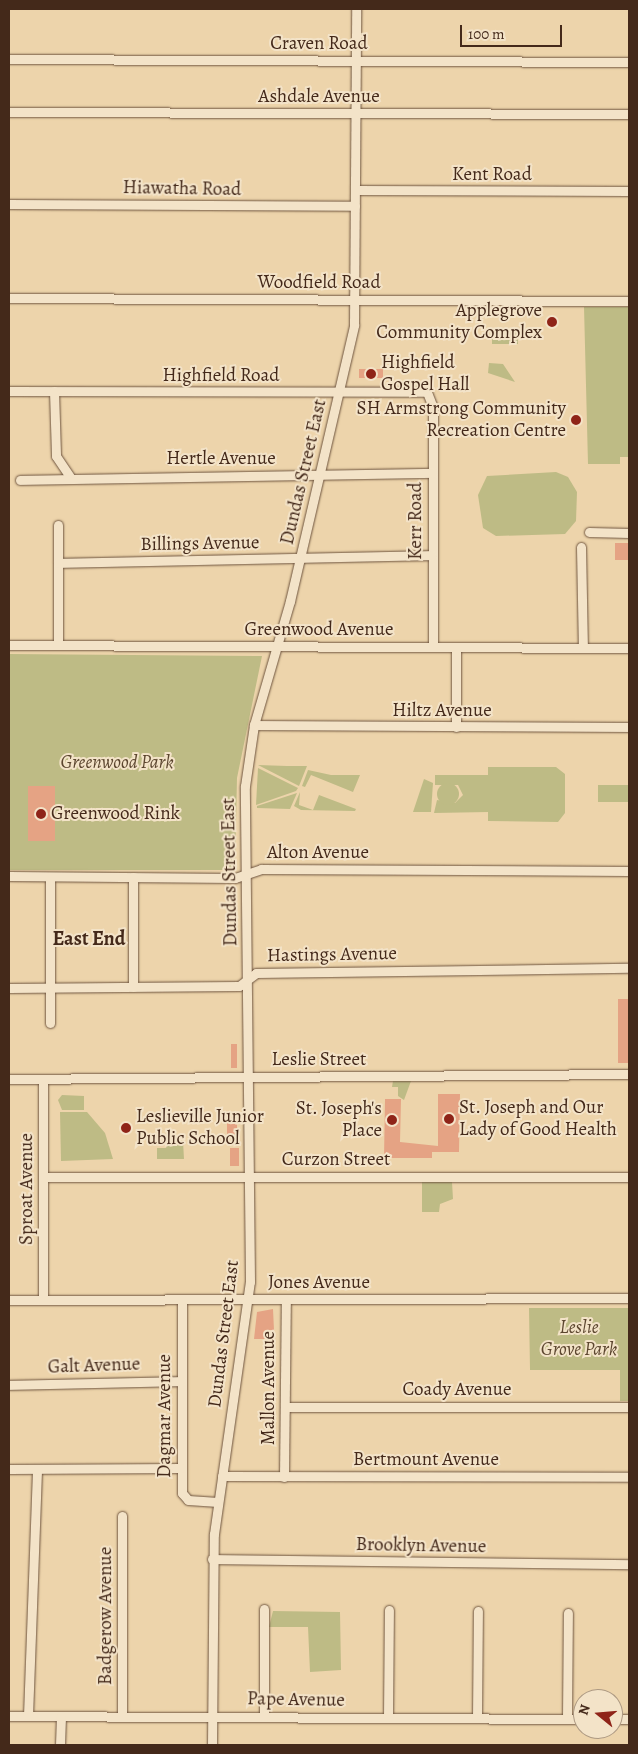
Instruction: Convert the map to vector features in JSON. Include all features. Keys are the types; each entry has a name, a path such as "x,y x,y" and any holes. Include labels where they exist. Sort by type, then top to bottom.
{"street":[{"name":"Dundas Street East","path":"212,1745 212,1559 218,1502 248,1299 250,1176 245,786 254,725 300,558 354,325 356,9"},
{"name":"Craven Road","path":"9,59 629,62"},
{"name":"Ashdale Avenue","path":"9,112 629,114"},
{"name":"Kent Road","path":"355,190 629,191"},
{"name":"Hiawatha Road","path":"9,204 355,206"},
{"name":"Woodfield Road","path":"9,298 629,301"},
{"name":"Highfield Road","path":"9,391 421,390 430,396"},
{"path":"54,392 56,456 70,477"},
{"name":"Kerr Road","path":"430,396 433,473 433,647"},
{"name":"Hertle Avenue","path":"20,480 70,477 433,473"},
{"path":"58,525 58,645"},
{"path":"589,532 629,533"},
{"path":"581,547 583,647"},
{"name":"Billings Avenue","path":"58,563 432,555"},
{"name":"Greenwood Avenue","path":"9,645 629,648"},
{"path":"456,647 456,727"},
{"name":"Hiltz Avenue","path":"254,725 629,728"},
{"name":"Alton Avenue","path":"9,876 234,878 261,869 629,871"},
{"path":"50,877 50,1023"},
{"path":"133,877 133,987"},
{"name":"Hastings Avenue","path":"9,988 239,986 258,973 629,968"},
{"name":"Leslie Street","path":"9,1079 625,1074"},
{"name":"Sproat Avenue","path":"43,1079 43,1300"},
{"name":"Curzon Street","path":"44,1177 629,1177"},
{"name":"Jones Avenue","path":"9,1300 629,1298"},
{"name":"Mallon Avenue","path":"284,1477 286,1299"},
{"name":"Dagmar Avenue","path":"182,1300 181,1468 184,1498 218,1502"},
{"name":"Galt Avenue","path":"9,1385 181,1380"},
{"name":"Coady Avenue","path":"285,1407 629,1406"},
{"path":"9,1469 181,1468"},
{"path":"28,1716 37,1469"},
{"name":"Bertmount Avenue","path":"222,1476 629,1476"},
{"name":"Badgerow Avenue","path":"122,1516 122,1716"},
{"name":"Brooklyn Avenue","path":"212,1559 629,1564"},
{"path":"264,1609 264,1716"},
{"path":"388,1717 389,1610"},
{"path":"476,1718 478,1611"},
{"path":"567,1718 568,1613"},
{"name":"Pape Avenue","path":"9,1716 573,1718"},
{"path":"60,1745 61,1716"}],"green space":[{"path":"584,307 629,307 629,457 620,457 620,464 588,464"},
{"path":"492,331 518,331 518,344 492,344"},
{"path":"489,363 503,364 515,382 488,373"},
{"path":"556,472 568,477 577,492 576,521 565,534 496,536 483,528 478,495 487,476"},
{"name":"Greenwood Park","path":"9,654 262,656 237,778 235,870 9,870"},
{"path":"258,765 287,766 307,766 299,786"},
{"path":"488,767 556,767 565,774 565,813 558,822 488,821 488,812 434,813 437,800 455,803 463,795 458,785 435,785 435,775 488,775"},
{"path":"258,768 298,788 296,791 256,805"},
{"path":"308,770 331,775 360,775 353,792 311,775 305,787 302,786"},
{"path":"424,779 433,783 431,812 413,812"},
{"path":"448,783 456,786 459,794 456,802 448,805 440,802 437,794 440,786"},
{"path":"598,785 629,785 629,802 598,802"},
{"path":"300,792 299,805 313,810 319,795 356,809 355,811 301,810 294,806"},
{"path":"297,793 290,809 257,808 257,806"},
{"path":"393,1081 411,1081 404,1100 398,1096 398,1087 392,1087"},
{"path":"62,1095 84,1096 84,1110 62,1110 58,1100"},
{"path":"60,1112 87,1112 105,1133 113,1159 61,1161"},
{"path":"169,1140 183,1141 184,1159 157,1159 157,1148 166,1148"},
{"path":"422,1182 452,1182 453,1199 440,1204 439,1212 422,1212"},
{"name":"Leslie Grove Park","path":"529,1308 629,1308 629,1401 620,1401 620,1370 530,1370"},
{"path":"273,1611 340,1612 341,1670 310,1672 308,1627 269,1627"}],"building":[{"name":"Highfield Gospel Hall","path":"359,369 383,369 383,378 359,378"},
{"path":"615,543 629,543 629,560 615,560"},
{"name":"Greenwood Rink","path":"28,786 55,786 55,841 28,841"},
{"path":"618,999 629,999 629,1063 618,1063"},
{"path":"231,1044 237,1044 237,1068 231,1068"},
{"path":"438,1094 460,1094 459,1152 432,1152 432,1158 384,1158 385,1099 401,1099 400,1142 438,1146"},
{"path":"227,1117 237,1117 237,1136 227,1136"},
{"path":"230,1148 239,1148 239,1166 230,1166"},
{"path":"273,1309 274,1330 268,1330 268,1339 254,1339 257,1312"}],"place":[{"name":"Applegrove Community Complex","path":"552,322"},
{"name":"Highfield Gospel Hall","path":"371,374"},
{"name":"SH Armstrong Community Recreation Centre","path":"576,420"},
{"name":"Greenwood Rink","path":"41,814"},
{"name":"St. Joseph and Our Lady of Good Health","path":"449,1119"},
{"name":"St. Joseph's Place","path":"392,1120"},
{"name":"Leslieville Junior Public School","path":"126,1128"}],"district":[{"name":"East End","path":"89,938"}]}
